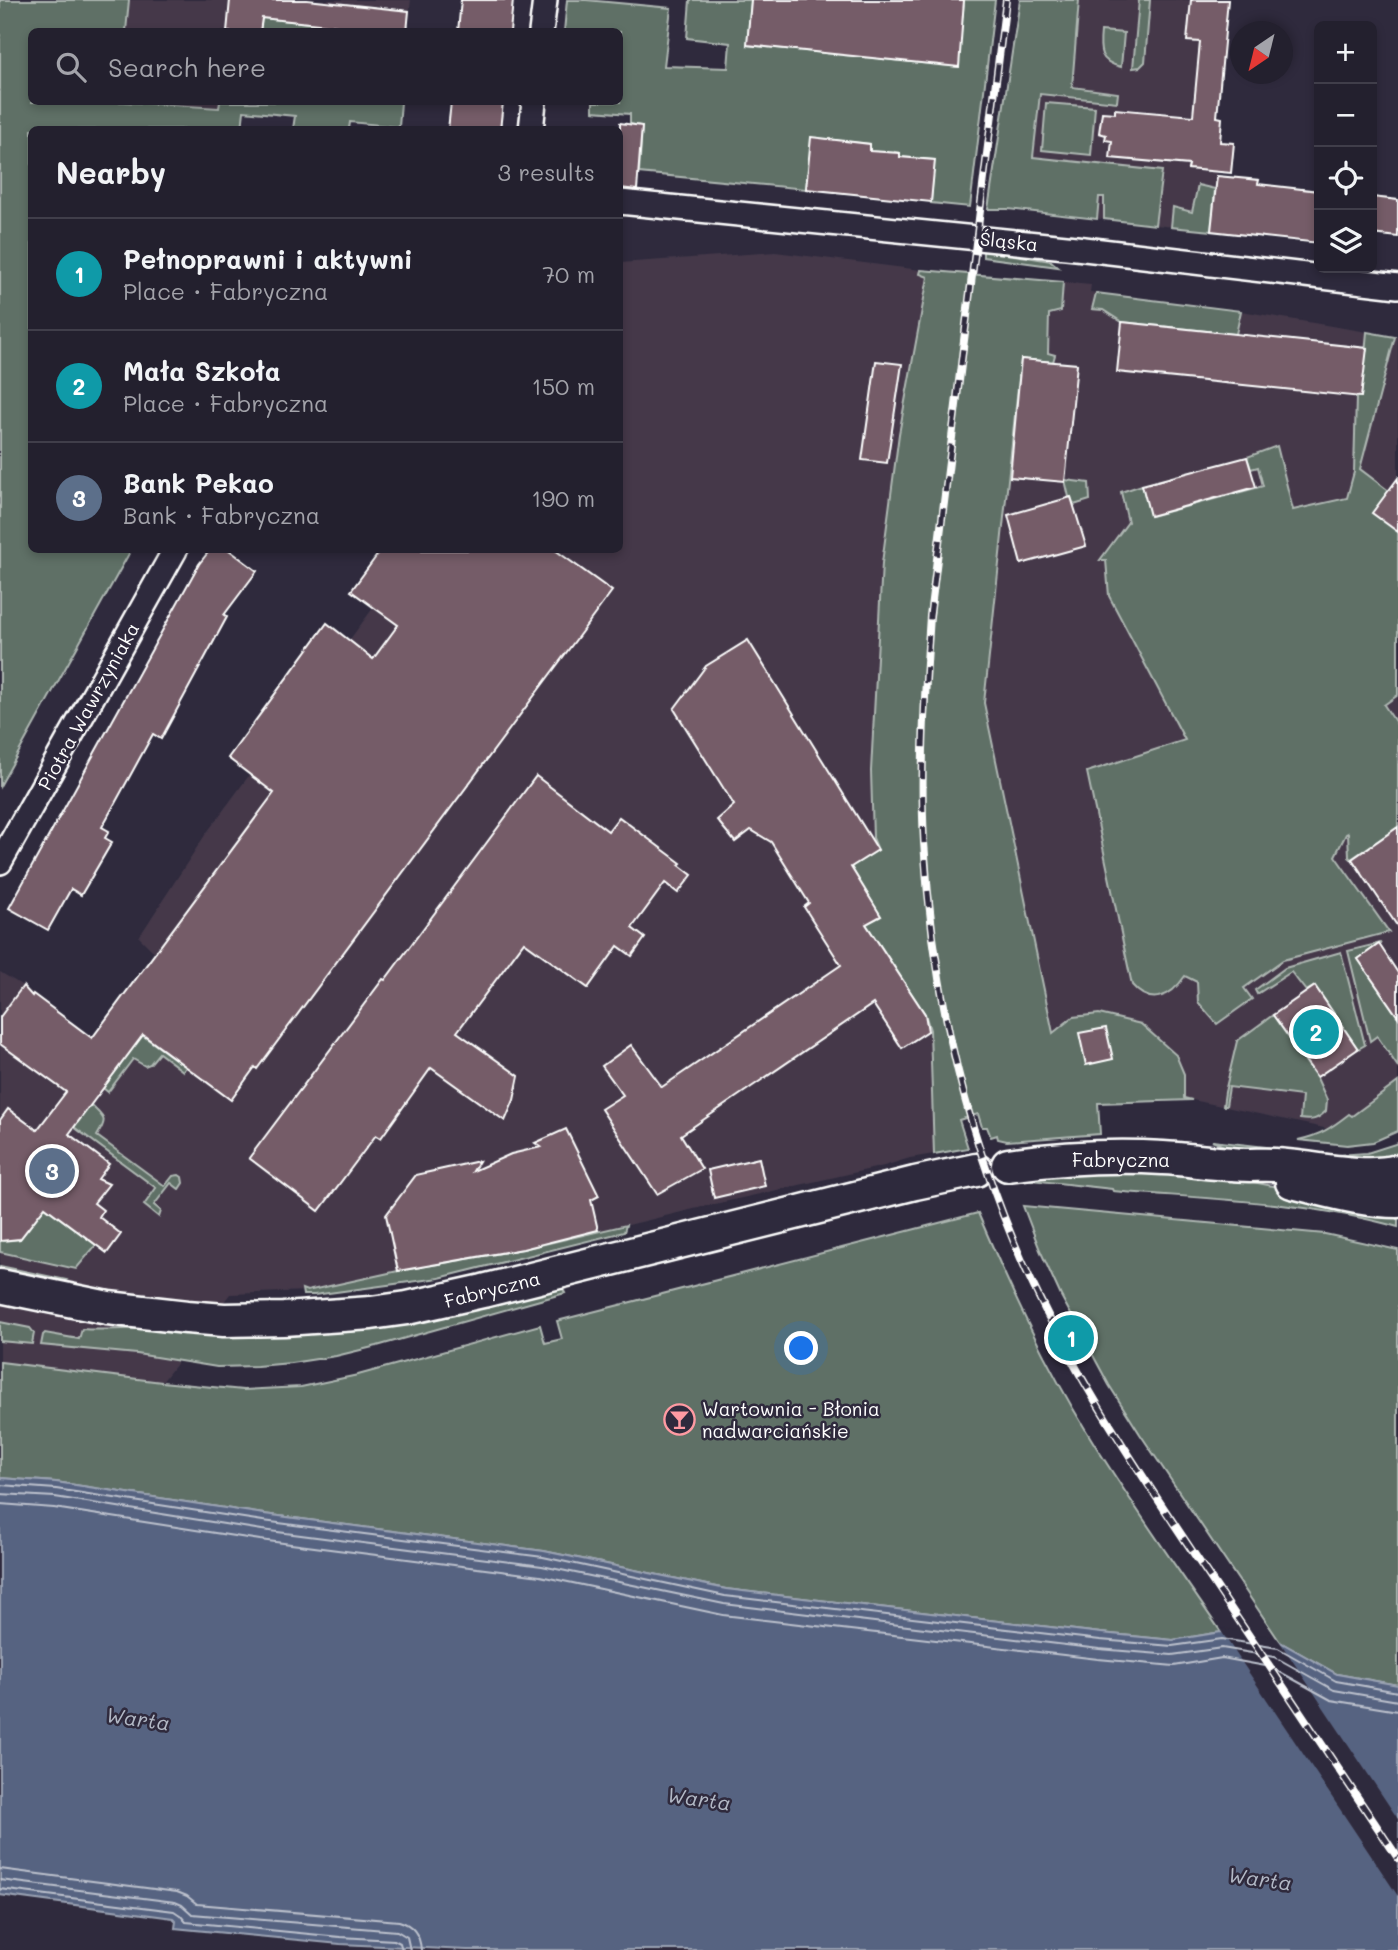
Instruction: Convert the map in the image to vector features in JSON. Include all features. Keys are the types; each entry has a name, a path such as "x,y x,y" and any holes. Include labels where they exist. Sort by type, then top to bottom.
{"street":[{"path":"542,28 545,0"},
{"path":"531,126 534,105"},
{"name":"Śląska","path":"623,202 1063,247 1398,286"},
{"name":"Piotra Wawrzyniaka","path":"0,862 173,553"},
{"name":"Fabryczna","path":"1008,1165 1068,1158 1126,1157 1383,1175 1398,1171"},
{"name":"Fabryczna","path":"1234,1165 1273,1178 1346,1196 1398,1202"},
{"name":"Fabryczna","path":"0,1286 108,1308 187,1317 273,1320 407,1308 483,1292 976,1170"}],"shaded area":[{"path":"0,0 411,0 407,28 347,28 262,19 260,28 28,28"},
{"path":"1036,0 1228,0 1217,117 1222,118 1211,231 1008,209"},
{"path":"172,105 220,105 219,108"},
{"path":"775,252 921,270 920,274 928,276 899,434 882,563 871,771 909,865 929,1002 934,1154 498,1257 307,1291 230,1294 162,1382 0,1362 0,972 23,986 101,1045 108,1037 99,1029 155,953 139,937 205,835 414,553 623,553 623,263"},
{"path":"1028,279 1091,285 1090,292 1241,311 1398,337 1398,532 1354,472 1347,498 1334,500 1398,552 1398,1115 1338,1131 1174,1096 1064,1084 984,703"}],"green space":[{"path":"0,0 129,0 126,28 28,28 28,105 172,105 219,108 220,105 401,105 399,126 350,122 349,126 293,126 295,116 244,111 242,126 28,126 28,553 129,553 0,786"},
{"path":"567,0 671,8 664,66 728,68 730,43 687,38 690,0 751,0 747,45 958,67 964,0 995,0 970,207 931,203 934,160 900,157 900,153 895,152 895,156 870,154 870,144 812,138 806,189 639,173 642,126 630,124 630,114 593,111 593,105 623,105 623,28 564,28"},
{"path":"1020,0 1079,0 1072,87 1118,93 1117,102 1040,94 1033,157 1162,171 1155,225 1104,219 1104,197 1099,197 1097,219 988,209"},
{"path":"1139,0 1150,0 1145,62 1140,67 1133,68"},
{"path":"262,18 356,28 261,28"},
{"path":"1101,31 1124,33 1121,67 1104,59 1100,44"},
{"path":"1046,103 1095,107 1091,155 1042,150"},
{"path":"1198,185 1215,189 1211,231 1171,227 1173,207 1192,212"},
{"path":"983,250 1051,261 1058,267 983,257"},
{"path":"921,270 1063,282 1061,311 1049,314 1048,353 1055,355 1053,362 1021,359 984,703 1053,1033 1073,1017 1099,1014 1141,1024 1176,1055 1184,1074 1184,1098 1192,1100 1098,1103 1100,1134 1007,1141 998,1139 997,1135 991,1137 987,1127 982,1127 978,1114 959,1120 968,1148 934,1154 930,1030 925,1014 866,924 881,916 851,867 878,850 873,838 871,771 882,563 899,434 928,277 920,274"},
{"path":"1096,293 1241,311 1236,334 1122,322 1103,310 1092,309"},
{"path":"1367,332 1395,337 1360,469 1389,491 1398,532 1398,695 1384,705 1398,726 1398,827 1351,859 1348,833 1335,856 1389,932 1283,960 1244,988 1252,999 1217,1024 1198,1002 1197,982 1185,976 1173,989 1160,997 1146,996 1132,985 1087,772 1185,740 1109,596 1106,560 1100,560 1128,522 1121,492 1142,485 1151,516 1263,486 1258,467 1251,469 1247,457 1277,446 1293,510 1347,498 1354,472 1356,397 1361,397"},
{"path":"1065,480 1089,483 1090,500 1074,505"},
{"path":"1381,943 1358,959 1393,1010 1398,1008 1398,1067 1377,1036 1370,1041 1348,951"},
{"path":"1341,952 1365,1045 1358,1049 1315,986 1306,991 1291,972 1257,994 1255,990 1285,968"},
{"path":"1273,1015 1317,1078 1327,1100 1326,1111 1317,1118 1300,1119 1302,1096 1229,1087 1226,1106 1223,1106 1237,1041"},
{"path":"142,1035 186,1067 183,1071 159,1053 145,1066 133,1059 108,1092 103,1088"},
{"path":"1398,1082 1398,1131 1373,1142 1347,1145 1298,1140 1325,1130 1349,1114 1352,1116"},
{"path":"91,1105 104,1122 97,1136 165,1186 173,1176 182,1177 183,1183 179,1189 171,1183 154,1205 161,1211 159,1217 144,1205 156,1188 74,1127"},
{"path":"1212,1141 1338,1155 1367,1153 1398,1143 1398,1162 1224,1146"},
{"path":"1136,1172 1243,1180 1398,1211 1398,1227 1292,1206 1113,1191 1030,1180 1031,1177"},
{"path":"1023,1206 1325,1234 1398,1250 1398,1685 1337,1674 1280,1642 1109,1385 1061,1296"},
{"path":"45,1207 96,1245 76,1269 0,1252 0,1238 4,1241 20,1239"},
{"path":"978,1213 1028,1324 1071,1406 1119,1483 1221,1632 1173,1640 726,1589 544,1551 264,1514 56,1482 0,1478 0,1362 243,1390 301,1387 358,1375 540,1325 545,1343 562,1339 557,1321"},
{"path":"626,1225 624,1232 439,1278 303,1295 302,1289 307,1291 398,1271 523,1249"},
{"path":"0,1266 66,1280 59,1284 0,1271"},
{"path":"562,1287 565,1293 377,1346 291,1363 217,1367 137,1354 41,1345 45,1333 79,1339 82,1329 140,1329 257,1336 347,1331 455,1314"},
{"path":"0,1322 30,1328 34,1333 32,1344 0,1341"}],"water":[{"name":"Warta","path":"0,1478 56,1482 264,1514 544,1551 726,1589 1173,1640 1221,1632 1280,1642 1337,1674 1398,1685 1398,1950 467,1950 340,1944 175,1928 176,1921 173,1918 0,1895"}],"pier":[{"path":"1219,1628 1277,1638 1280,1642 1398,1819 1398,1896"}],"building":[{"path":"230,0 307,0 409,11 407,28 356,28 262,18 261,28 227,28"},
{"path":"461,0 513,0 510,28 458,28"},
{"path":"751,0 964,0 959,67 747,45"},
{"path":"1191,0 1228,0 1217,117 1222,118 1220,142 1234,143 1231,173 1188,169 1189,165 1110,158 1112,141 1105,140 1106,135 1099,133 1102,112 1115,113 1115,109 1193,116 1200,42 1187,41"},
{"path":"451,105 503,105 500,126 448,126"},
{"path":"620,123 642,126 637,190 623,188 623,126 620,126"},
{"path":"811,137 870,144 870,151 900,153 900,157 935,160 931,202 806,189"},
{"path":"1217,176 1259,180 1258,184 1314,190 1314,242 1211,231"},
{"path":"1377,198 1398,200 1398,237 1377,235"},
{"path":"1122,322 1367,348 1361,397 1117,372"},
{"path":"1021,359 1077,364 1065,482 1010,477"},
{"path":"876,361 902,364 887,463 862,460"},
{"path":"1247,457 1256,487 1150,516 1142,485"},
{"path":"1398,478 1398,532 1372,513"},
{"path":"1071,497 1086,546 1021,564 1008,515"},
{"path":"208,553 233,553 257,571 224,615 227,617 161,739 153,734 102,827 109,831 105,838 112,842 81,895 71,889 48,930 9,908 199,564"},
{"path":"379,553 559,553 612,591 257,1069 255,1067 231,1100 143,1035 69,1134 109,1164 98,1179 109,1184 94,1203 103,1210 99,1217 121,1234 107,1253 45,1207 20,1239 0,1241 0,1120 8,1109 37,1130 66,1092 0,1044 0,1017 23,986 32,996 33,994 92,1038 274,793 228,758 327,623 373,659 398,625 351,591"},
{"path":"748,640 878,850 851,867 881,916 866,924 925,1014 928,1031 902,1048 873,1004 681,1135 702,1169 657,1194 601,1109 623,1095 602,1066 631,1045 662,1087 841,965 804,907 809,903 771,842 751,830 735,842 717,820 734,805 674,709 706,666"},
{"path":"536,776 608,831 619,817 681,863 679,865 692,875 678,893 665,883 632,928 645,938 632,956 618,946 588,988 524,942 457,1032 519,1076 514,1100 505,1121 431,1068 381,1138 376,1135 319,1211 249,1158"},
{"path":"1398,827 1398,927 1352,859"},
{"path":"1379,944 1398,973 1398,1017 1358,959"},
{"path":"1315,986 1358,1049 1317,1077 1273,1015"},
{"path":"1106,1028 1113,1059 1086,1065 1079,1033"},
{"path":"566,1129 599,1196 591,1200 598,1230 523,1249 398,1271 386,1215 416,1175 479,1161 473,1171 511,1154 541,1147 535,1143"},
{"path":"759,1158 765,1186 714,1198 708,1170"}],"railway":[{"path":"1006,0 930,616 925,701 924,842 934,944 952,1046 964,1096 995,1194 1033,1285 1076,1368 1151,1489 1398,1858"}],"place":[{"name":"Mała Szkoła","path":"1316,1032"},
{"name":"Bank Pekao","path":"52,1171"},
{"name":"Pełnoprawni i aktywni","path":"1071,1338"},
{"name":"Wartownia - Błonia nadwarciańskie","path":"679,1419"}]}
